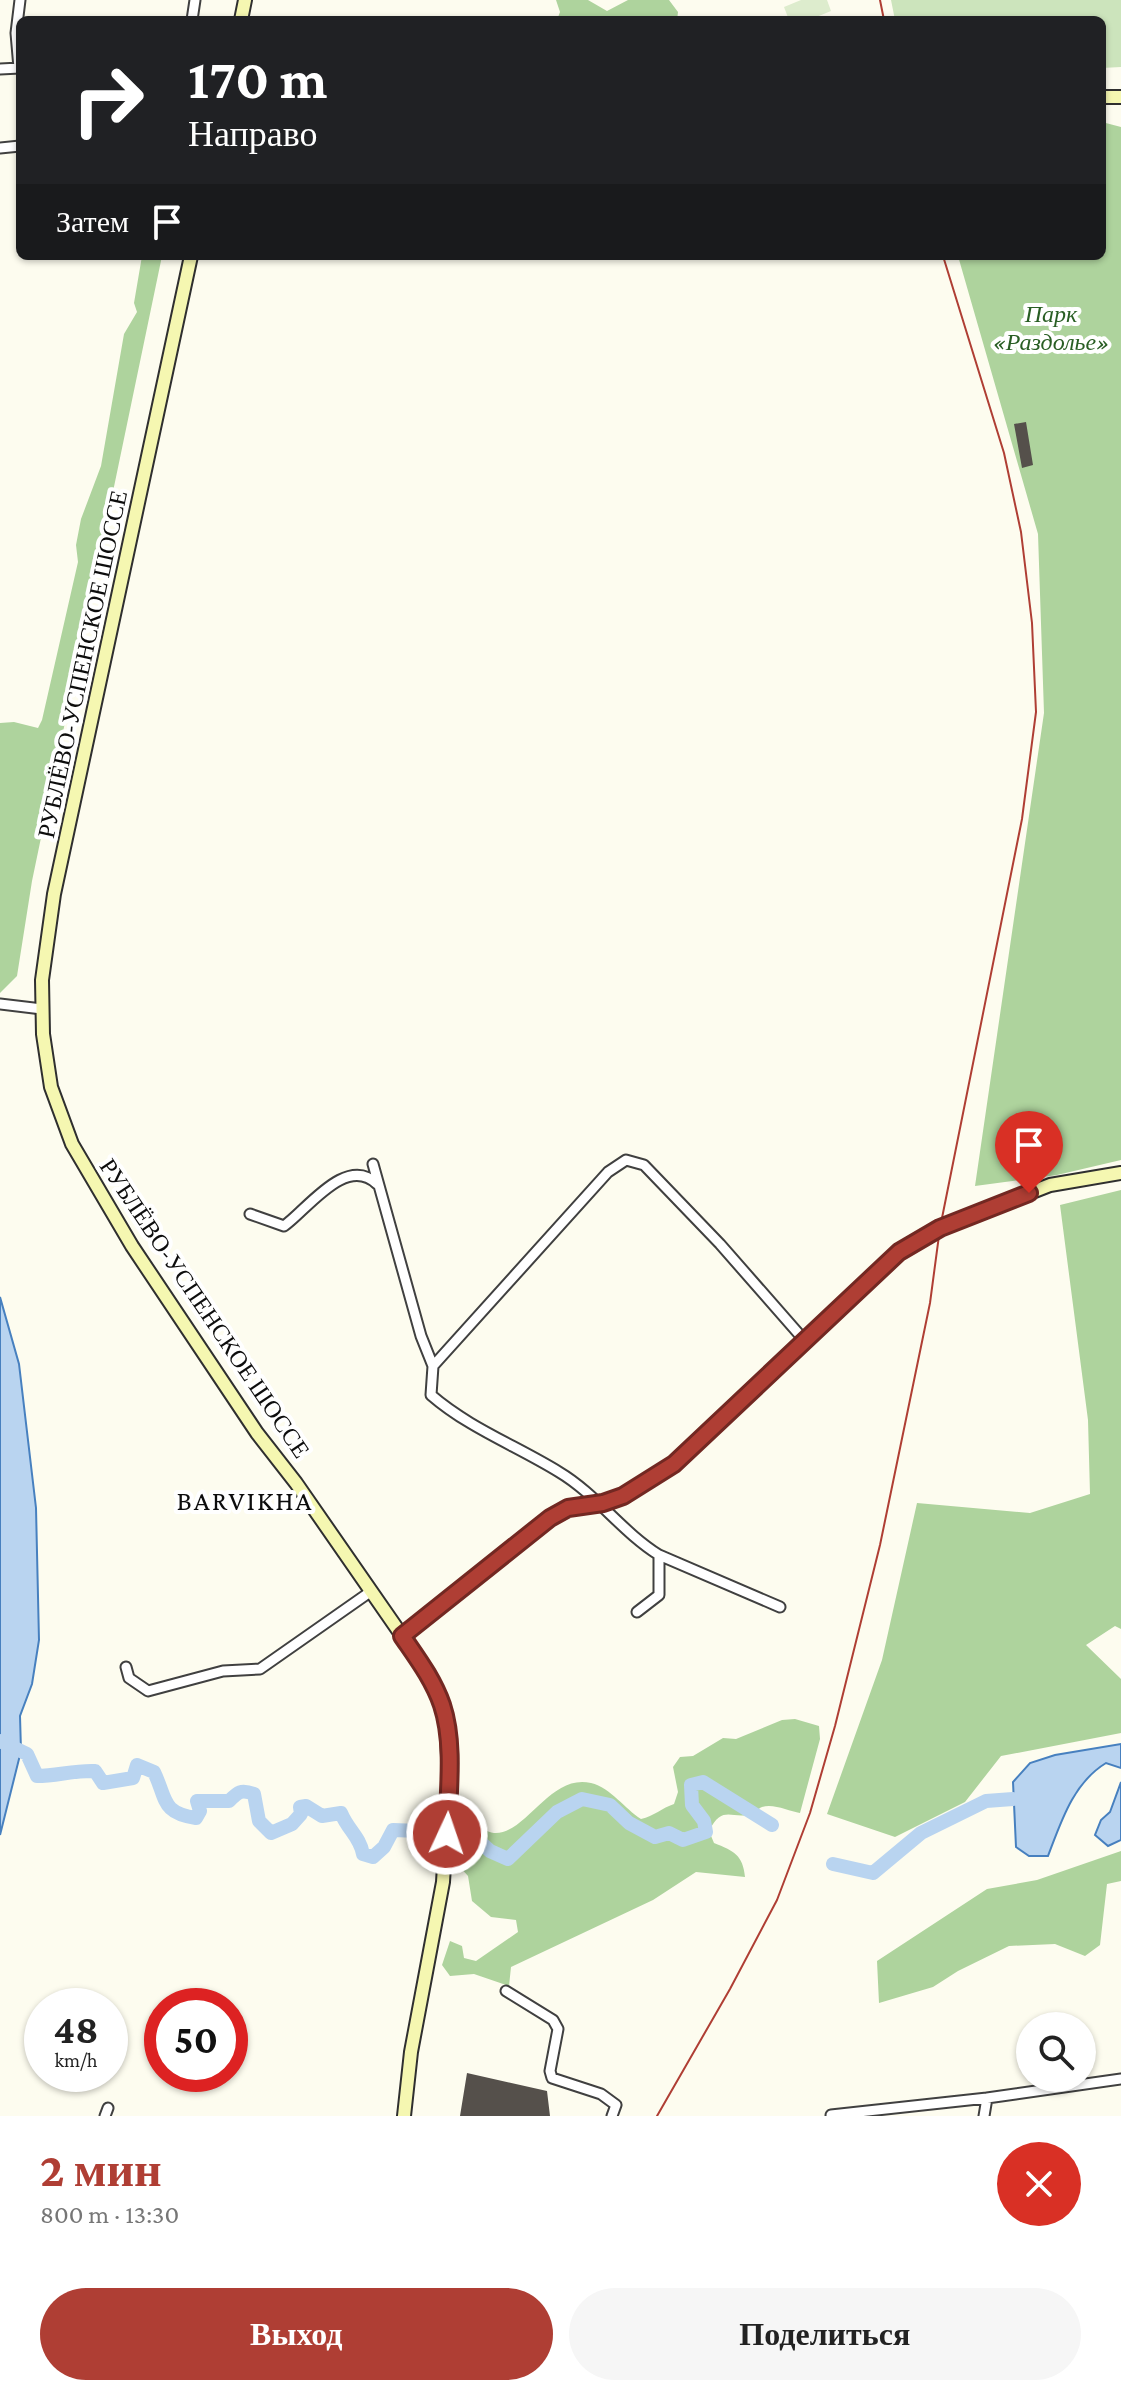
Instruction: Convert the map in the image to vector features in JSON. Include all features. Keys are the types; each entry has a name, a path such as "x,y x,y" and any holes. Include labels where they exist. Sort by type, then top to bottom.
{"main road":[{"name":"РУБЛЁВО-УСПЕНСКОЕ ШОССЕ","path":"190,260 54,894 45,953 42,1009 51,1087 62,1122 88,1175 257,1433 296,1483 423,1666 442,1705 447,1731 449,1783 443,1882 411,2052 404,2116"},
{"path":"402,1636 550,1518 568,1508 623,1496 674,1464 899,1252 940,1228 1050,1185 1121,1173"}],"street":[{"path":"0,1004 42,1009"},
{"path":"433,1366 608,1172 626,1160 644,1165 720,1244 805,1341"},
{"path":"373,1164 421,1336 433,1366 431,1395 449,1410 561,1473 639,1543 659,1555 780,1607"},
{"path":"250,1214 284,1226 323,1190 354,1175 368,1176 379,1187"},
{"path":"637,1612 659,1595 659,1555"},
{"path":"126,1667 129,1678 148,1691 223,1671 260,1669 370,1592"},
{"path":"506,1991 553,2020 558,2029 550,2071 552,2078 608,2097 616,2105 612,2116"},
{"path":"831,2115 1121,2079"},
{"path":"984,2116 987,2098"}],"green space":[{"path":"556,0 588,0 607,11 628,0 669,0 678,12 678,16 558,16"},
{"path":"801,0 827,0 831,11 819,16 787,16 784,7"},
{"path":"891,0 1121,0 1121,67 1106,68 1106,16 894,16"},
{"name":"Парк «Раздолье»","path":"1106,123 1121,127 1121,1160 1057,1175 975,1186 1044,713 1038,534 959,260 1106,260"},
{"path":"141,260 161,260 32,881 17,976 0,993 0,723 14,722 38,728 42,720 78,562 76,545 81,519 101,466 124,334 137,312 134,303"},
{"path":"1121,1190 1121,1629 1115,1626 1086,1645 1121,1679 1121,1733 1001,1756 965,1802 895,1837 827,1814 882,1660 917,1503 1030,1513 1090,1494 1088,1420 1060,1205"},
{"path":"795,1719 819,1726 820,1739 800,1813 766,1806 752,1814 723,1815 709,1831 714,1843 732,1851 740,1859 745,1877 696,1872 653,1900 511,1967 509,1986 474,1974 450,1976 442,1965 450,1941 462,1946 464,1958 476,1961 518,1932 516,1920 491,1917 472,1901 468,1876 459,1866 455,1854 459,1831 471,1825 494,1833 506,1831 551,1795 576,1782 598,1786 641,1819 646,1818 674,1804 678,1792 673,1767 680,1757 693,1756 723,1738 736,1739 782,1720"},
{"path":"1121,1851 1121,1881 1107,1884 1100,1945 1085,1956 1055,1944 1009,1946 933,1987 879,2003 877,1961 987,1889 1037,1880"}],"water":[{"path":"0,1297 19,1364 36,1508 39,1640 32,1684 20,1716 21,1751 0,1835"},
{"path":"1121,1744 1121,1768 1106,1763 1085,1781 1070,1804 1048,1856 1029,1856 1016,1847 1013,1782 1030,1763 1055,1755"},
{"path":"1121,1782 1121,1840 1108,1846 1095,1835 1101,1820 1110,1812"}],"building":[{"path":"1026,422 1033,465 1022,468 1014,424"},
{"path":"467,2073 547,2091 550,2116 460,2116"}],"waterway":[{"path":"0,1741 27,1754 37,1776 95,1771 103,1783 133,1778 137,1765 154,1772 167,1803 185,1816 196,1818 200,1811 197,1801 229,1801 237,1794 246,1792 254,1794 259,1821 271,1833 292,1824 301,1814 300,1807 306,1806 322,1816 341,1813 363,1854 373,1857 384,1847 393,1830 419,1831 438,1838"},
{"path":"453,1840 478,1840 490,1851 508,1859 557,1812 582,1799 610,1805 629,1823 655,1837 669,1833 683,1840 706,1832 704,1821 692,1805 691,1785 703,1782 772,1825"},
{"path":"833,1864 873,1873 921,1833 986,1801 1013,1799"}],"railway":[{"path":"880,0 883,16"},
{"path":"657,2116 777,1900 810,1813 835,1726 880,1545 930,1303 940,1228 1022,819 1036,712 1032,623 1021,532 1004,453 944,260"}],"district":[{"name":"BARVIKHA","path":"245,1500"}],"route":[{"path":"447,1834 449,1783 446,1719 431,1680 402,1636 550,1518 568,1508 603,1503 623,1496 674,1464 899,1252 940,1228 1029,1193"}]}
